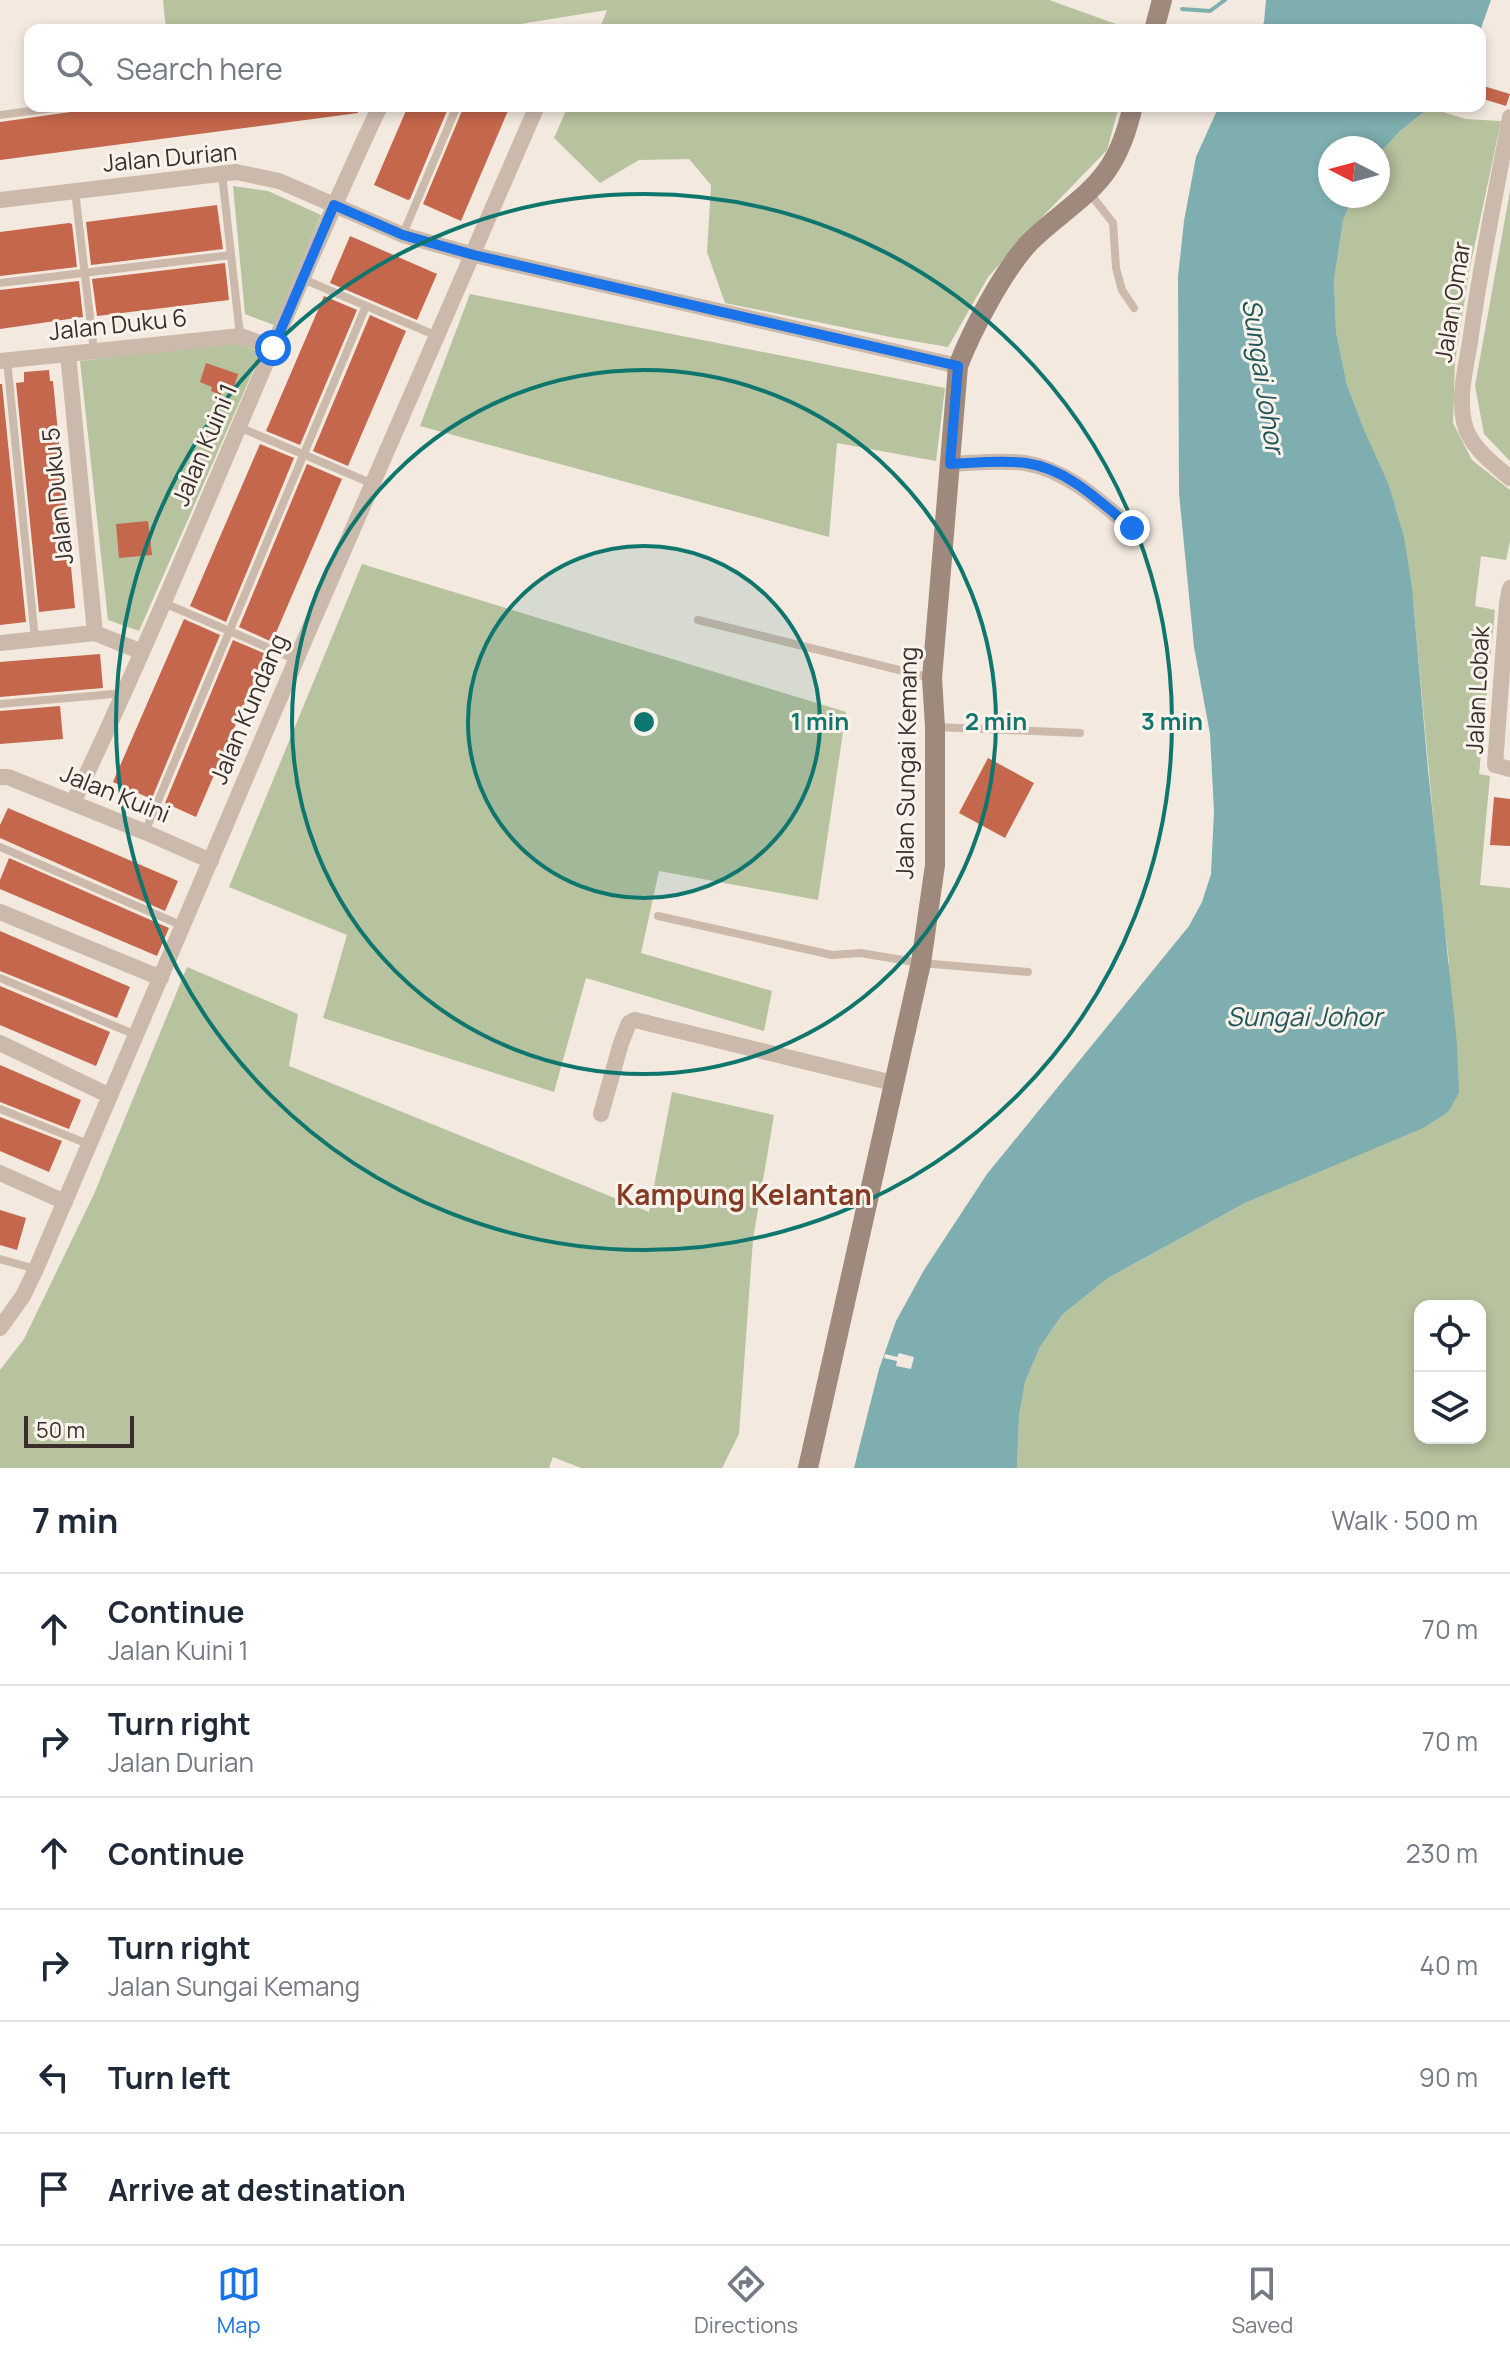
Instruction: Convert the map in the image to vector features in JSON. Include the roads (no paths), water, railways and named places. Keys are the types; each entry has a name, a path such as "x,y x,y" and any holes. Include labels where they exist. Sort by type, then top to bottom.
{"street":[{"path":"1156,24 1162,0"},
{"name":"Jalan Kuini 1","path":"73,803 125,693 334,205 377,112"},
{"name":"Jalan Kundang","path":"0,1328 23,1296 36,1269 534,112"},
{"name":"Jalan Sungai Kemang","path":"808,1468 921,963 935,865 932,678 958,366 968,340 1027,245 1103,176 1120,150 1131,112"},
{"name":"Jalan Omar","path":"1510,117 1475,305 1463,408 1464,422 1474,442 1510,478"},
{"name":"Jalan Durian","path":"0,200 236,172 279,181 403,235 474,255 958,366"},
{"path":"241,336 273,348"},
{"name":"Jalan Duku 6","path":"4,360 241,336"},
{"name":"Jalan Duku 5","path":"68,354 95,633"},
{"path":"950,464 1024,463 1047,468 1085,489 1132,528"},
{"name":"Jalan Lobak","path":"1509,599 1495,765 1510,769"},
{"path":"0,643 95,633 142,652"},
{"name":"Jalan Kuini","path":"0,777 8,777 211,861"},
{"path":"0,912 161,978"},
{"path":"601,1114 621,1043 629,1023 635,1020 893,1083"},
{"path":"0,1043 110,1096"},
{"path":"0,1173 65,1202"}],"lane":[{"path":"0,115 24,112"},
{"path":"403,235 454,112"},
{"path":"222,173 241,336"},
{"path":"1088,190 1113,223 1116,268 1122,290 1134,308"},
{"path":"75,191 94,351"},
{"path":"0,283 231,255"},
{"path":"302,279 437,336"},
{"path":"145,832 366,306"},
{"path":"4,360 35,639"},
{"path":"239,427 373,484"},
{"path":"164,603 297,660"},
{"path":"698,620 932,678"},
{"path":"0,704 125,693"},
{"path":"935,727 1080,733"},
{"path":"0,847 183,926"},
{"path":"658,916 832,955 860,953 921,963 1028,972"},
{"path":"0,978 136,1035"},
{"path":"0,1109 89,1144"},
{"path":"0,1259 36,1269"}],"water":[{"path":"1266,0 1491,0 1482,24 1264,22"},
{"name":"Sungai Johor","path":"1216,112 1424,112 1390,142 1390,136 1318,136 1318,208 1348,208 1343,221 1334,280 1336,332 1347,385 1389,485 1404,536 1412,588 1457,1044 1459,1093 1448,1112 1423,1128 1245,1203 1108,1278 1062,1315 1040,1347 1025,1382 1019,1416 1017,1468 854,1468 879,1369 896,1321 924,1270 987,1174 1189,926 1202,902 1211,874 1214,812 1210,734 1194,647 1179,493 1178,277 1196,157"}],"waterway":[{"path":"1182,9 1210,11 1225,0"}],"district":[{"name":"Kampung Kelantan","path":"744,1195"}]}
